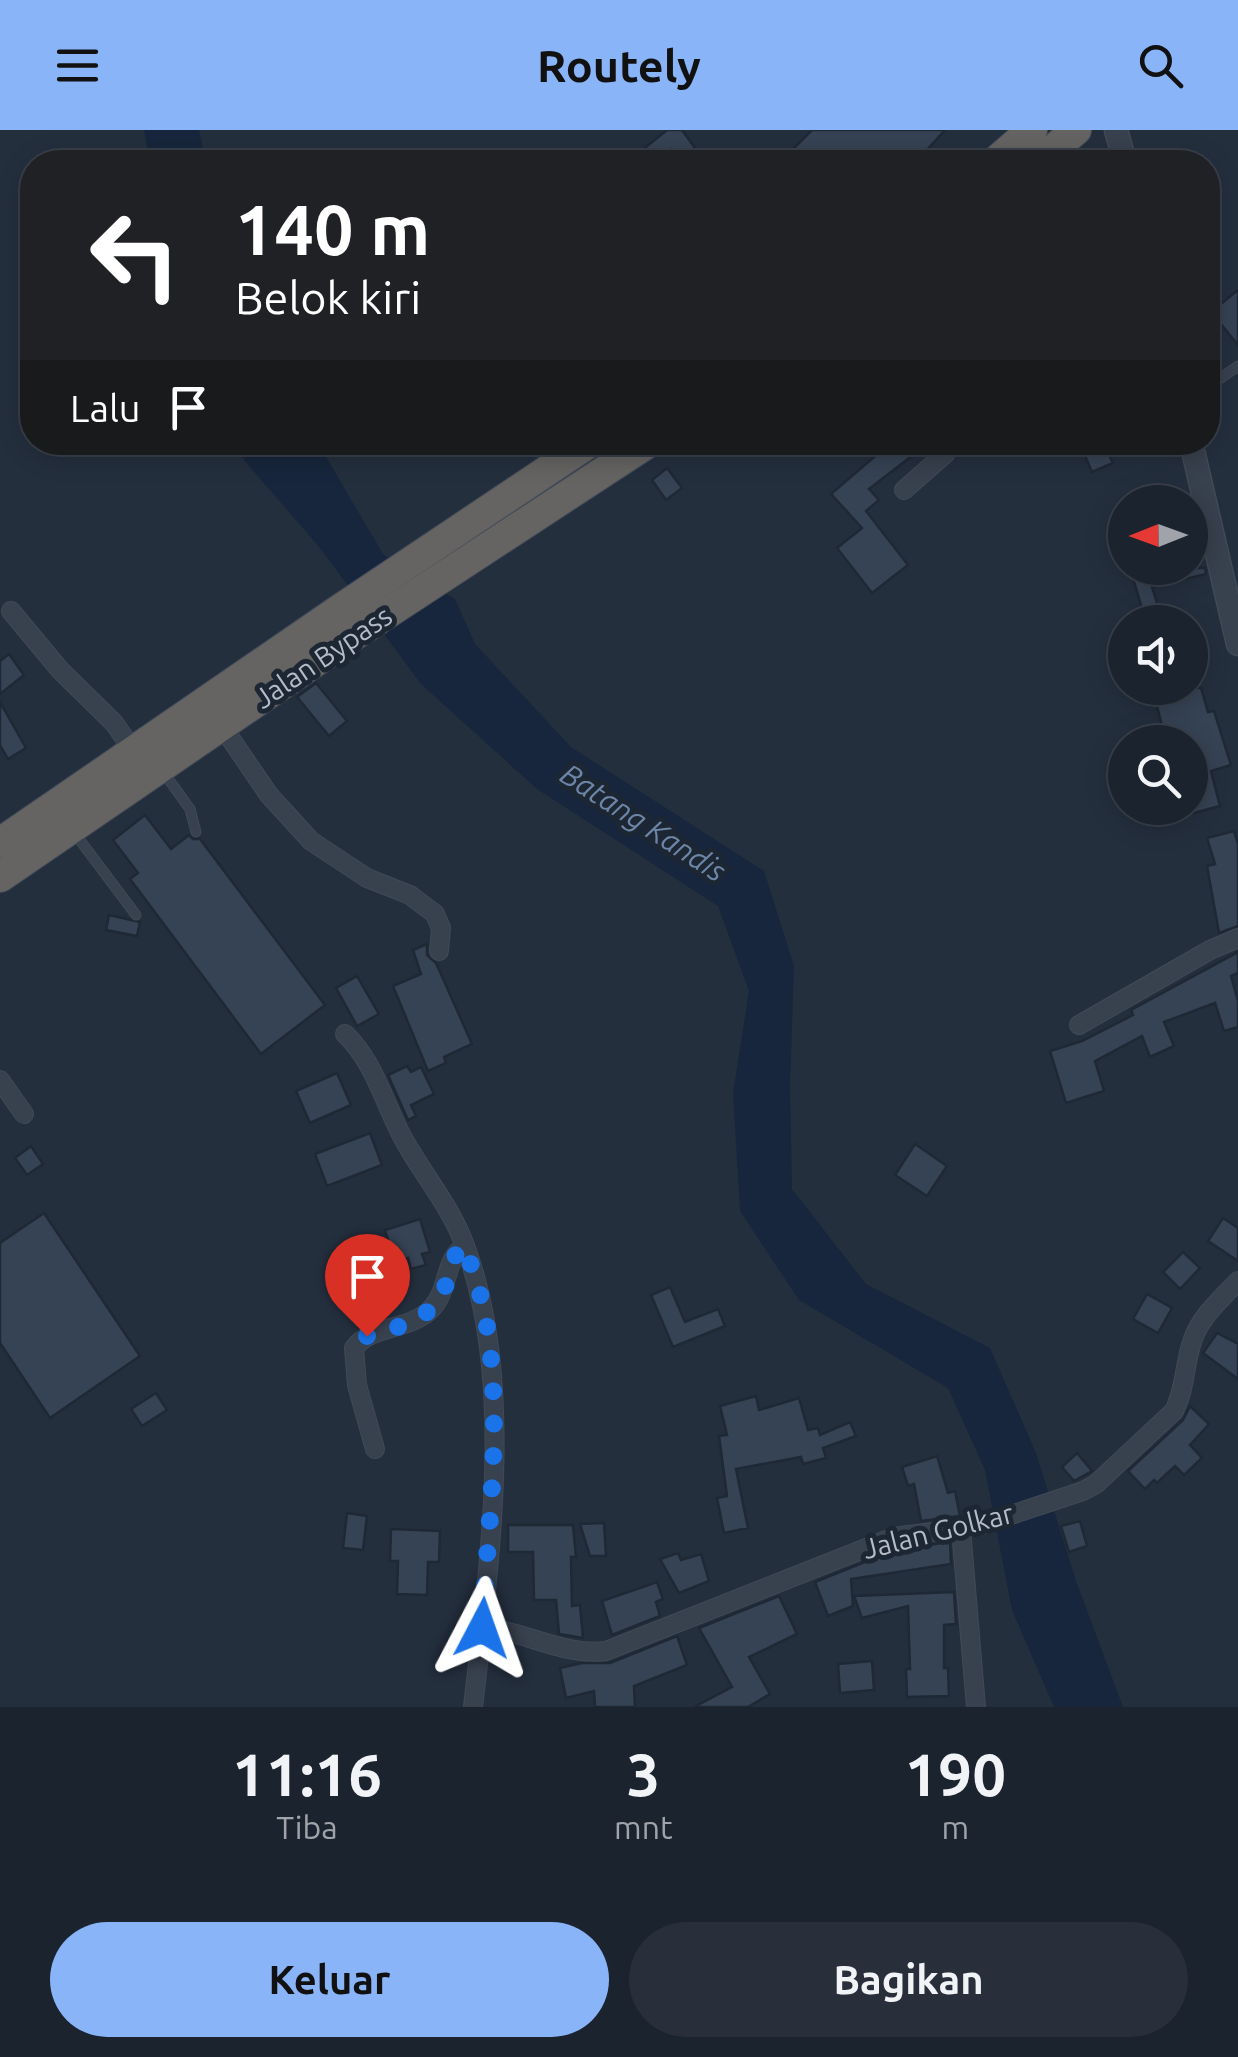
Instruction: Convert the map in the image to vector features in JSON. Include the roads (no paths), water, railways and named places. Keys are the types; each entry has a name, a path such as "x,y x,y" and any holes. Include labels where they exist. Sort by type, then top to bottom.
{"highway":[{"path":"1009,150 1032,130"},
{"path":"1054,150 1076,130"},
{"name":"Jalan Bypass","path":"0,877 222,726 466,524 570,455"},
{"name":"Jalan Bypass","path":"0,843 133,750 342,626 474,556 629,455"}],"street":[{"path":"904,490 943,455"},
{"path":"1194,455 1238,644"},
{"path":"11,611 60,670 114,723 133,750"},
{"path":"222,726 269,794 311,841 367,878 410,895 434,914 441,928 439,950"},
{"path":"1079,1026 1210,950 1238,938"},
{"path":"345,1034 354,1042 381,1088 404,1140 445,1203 465,1246 483,1306 494,1428 491,1524 474,1707"},
{"path":"0,1080 24,1114"},
{"path":"375,1450 358,1385 354,1348 367,1336 405,1326 430,1311 444,1288 456,1251 465,1246"},
{"name":"Jalan Golkar","path":"482,1628 508,1630 591,1653 606,1651 894,1537 970,1527 1096,1484 1174,1411 1182,1396 1197,1328 1238,1281"},
{"path":"970,1527 976,1707"}],"lane":[{"path":"160,767 190,809 196,832"},
{"path":"71,828 136,915"}],"water":[{"path":"144,130 199,130 203,150 148,150"},
{"name":"Batang Kandis","path":"242,455 325,455 383,554 455,599 475,644 571,747 764,871 794,966 792,1189 866,1284 990,1348 1036,1453 1076,1581 1123,1707 1054,1707 1012,1610 985,1470 948,1388 799,1300 740,1211 733,1093 749,991 718,906 537,789 421,684 320,548"}]}
